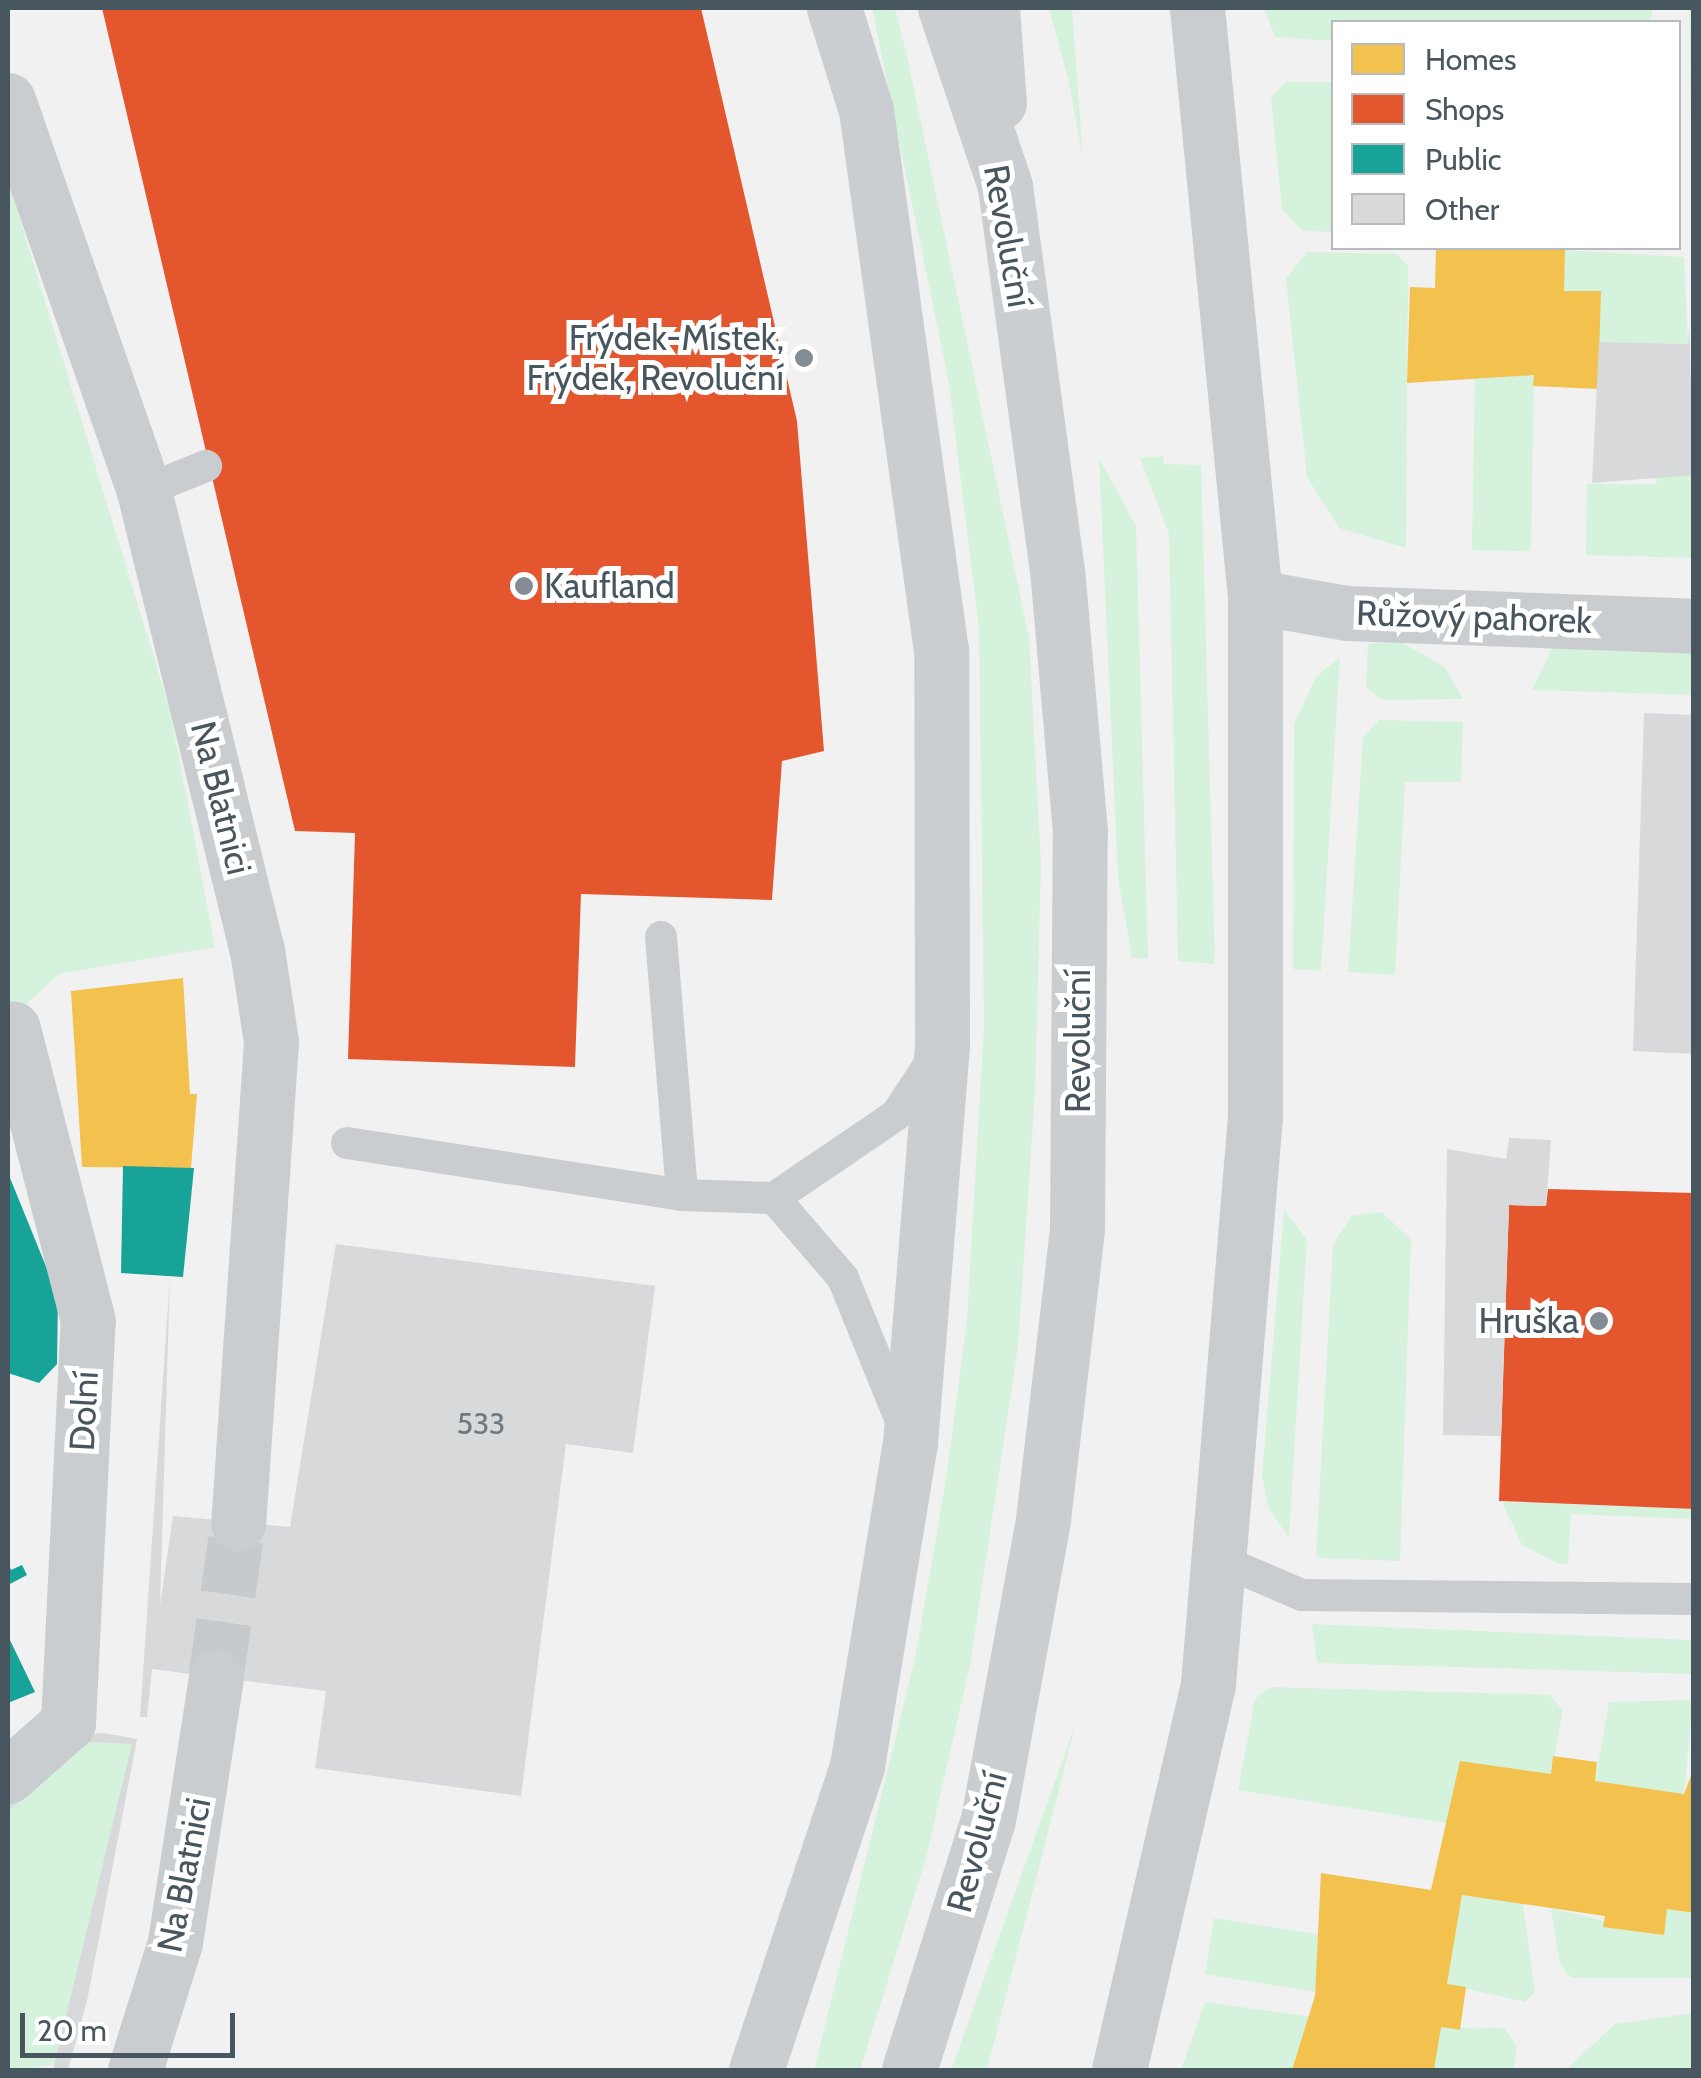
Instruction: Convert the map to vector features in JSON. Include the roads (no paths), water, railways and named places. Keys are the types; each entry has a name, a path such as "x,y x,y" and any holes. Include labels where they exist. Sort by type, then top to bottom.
{"main road":[{"path":"756,2070 857,1766 910,1442 942,1045 941,650 866,110 834,8"},
{"name":"Revoluční","path":"910,2070 988,1820 1042,1519 1077,1228 1080,832 1057,571 1006,186 946,8"},
{"path":"992,8 1006,186"}],"street":[{"path":"1119,2070 1208,1684 1255,1116 1255,596 1197,8"},
{"name":"Na Blatnici","path":"8,100 144,491 240,870 271,1042 238,1523"},
{"name":"Růžový pahorek","path":"1255,596 1346,613 1694,626"},
{"name":"Dolní","path":"8,1776 68,1723 88,1322 13,1028"},
{"name":"Na Blatnici","path":"135,2070 175,1942 216,1676"}],"lane":[{"path":"144,491 206,466"},
{"path":"661,937 682,1195"},
{"path":"347,1143 682,1195 774,1198 896,1114 942,1045"},
{"path":"774,1198 843,1278 910,1442"},
{"path":"1220,1560 1302,1595 1694,1599"}],"tunnel":[{"path":"216,1676 238,1523"}],"place":[{"name":"Frýdek-Místek, Frýdek, Revoluční","path":"804,358"},
{"name":"Kaufland","path":"524,586"},
{"name":"Hruška","path":"1599,1321"}]}
